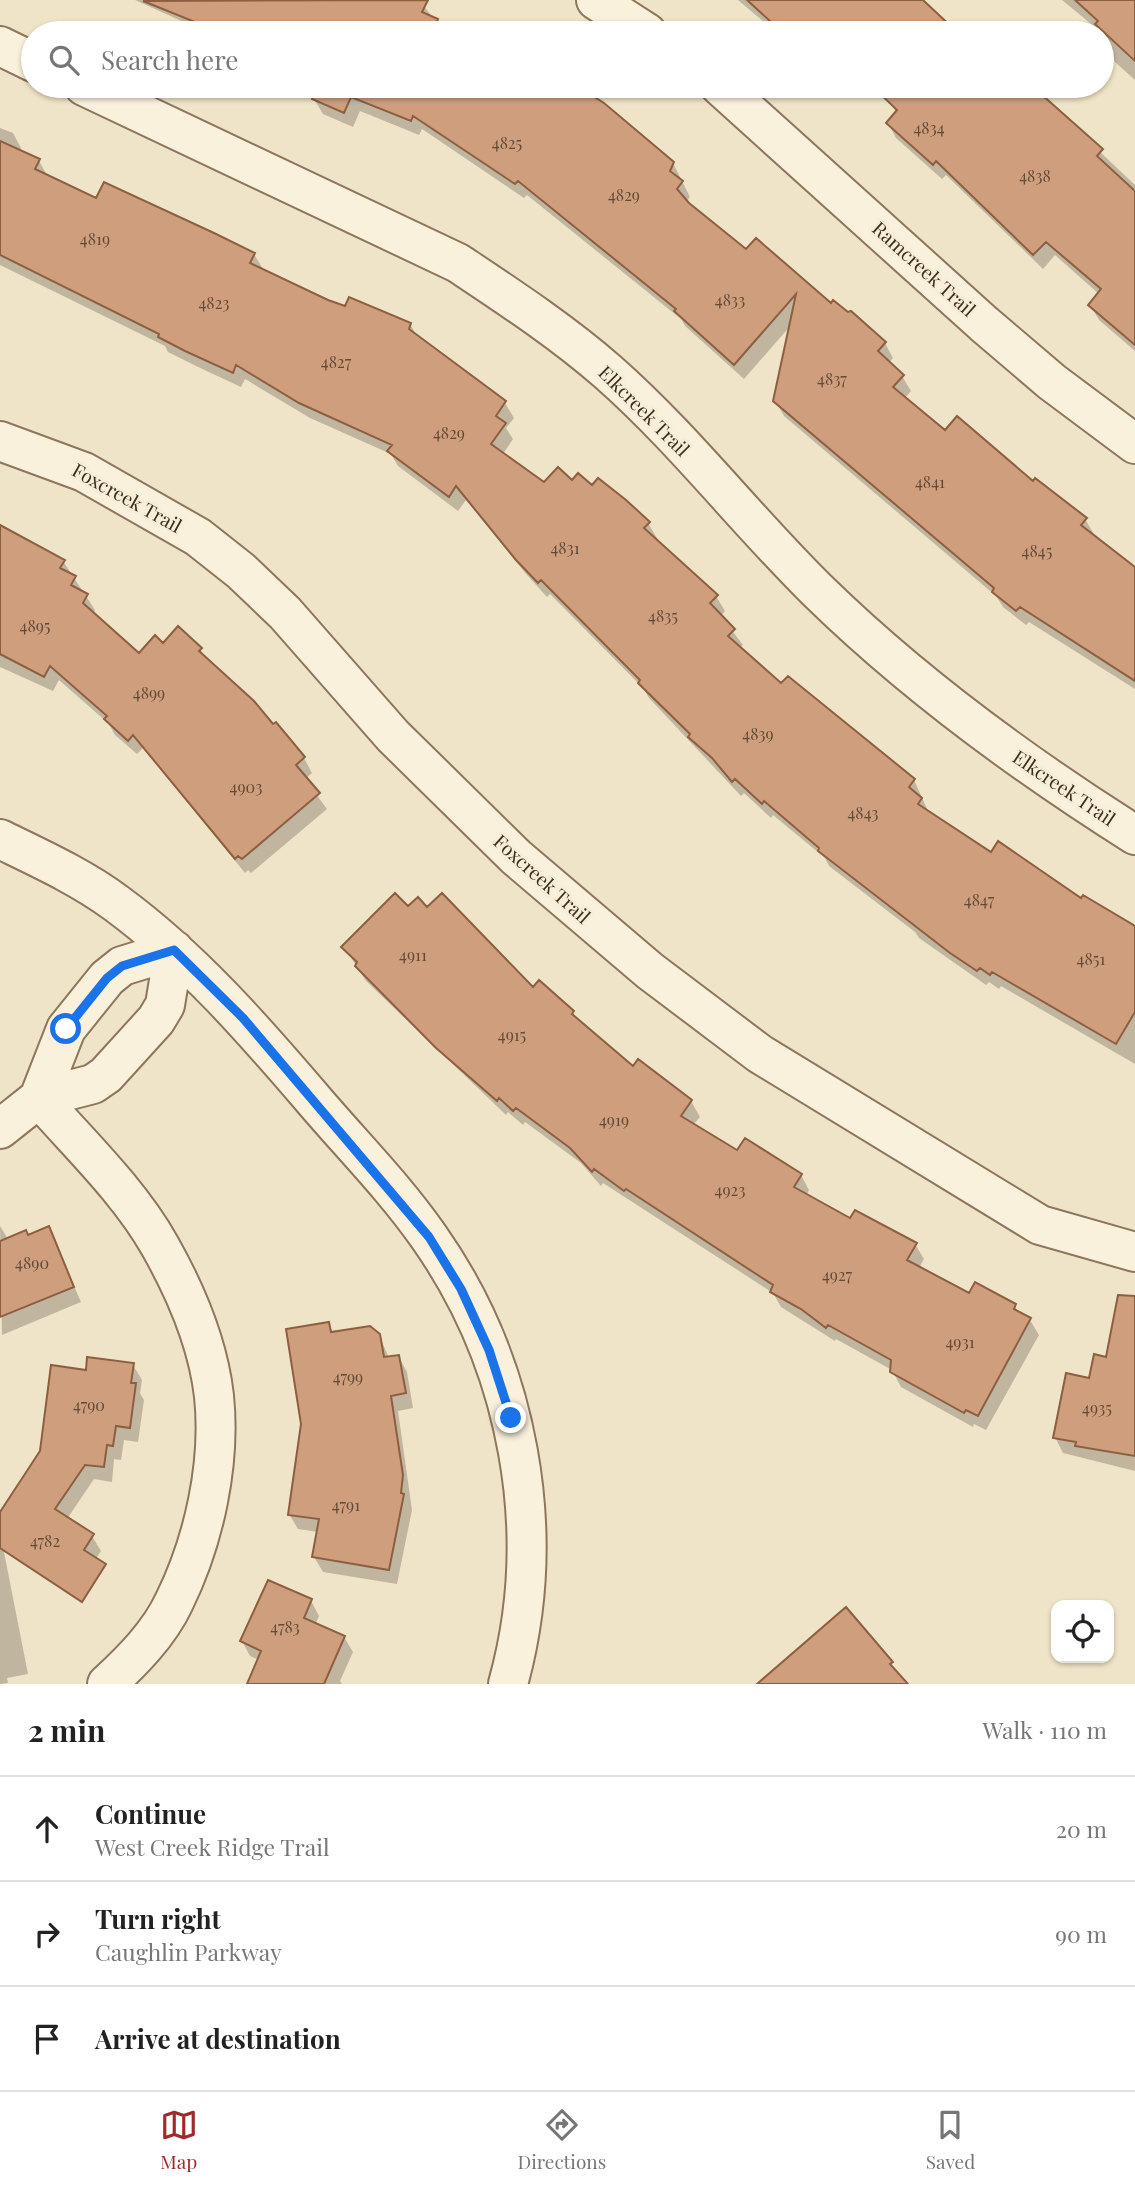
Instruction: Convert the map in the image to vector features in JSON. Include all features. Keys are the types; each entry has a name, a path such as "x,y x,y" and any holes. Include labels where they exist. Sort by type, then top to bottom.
{"street":[{"path":"596,0 628,21"},
{"path":"0,46 21,56"},
{"name":"Elkcreek Trail","path":"109,98 458,263 520,304 608,372 817,590 922,685 1040,773 1135,835"},
{"name":"Ramcreek Trail","path":"733,98 984,324 1052,382 1135,444"},
{"name":"Foxcreek Trail","path":"0,441 84,472 198,537 241,571 285,613 393,736 516,857 650,971 760,1054 1029,1219 1083,1239 1135,1252"},
{"path":"0,839 43,859 115,902 174,950 243,1018 429,1237 461,1289 483,1338 511,1418 523,1483 528,1549 524,1614 508,1684"},
{"path":"0,1129 39,1098 93,1084 106,1075 156,1020 165,1005 174,950"},
{"path":"39,1098 66,1029 107,978 122,966 174,950"},
{"path":"39,1098 130,1202 159,1244 183,1291 202,1340 214,1396 212,1469 202,1531 174,1604 137,1656 107,1684"}],"building":[{"path":"428,0 422,12 438,19 193,21 143,1"},
{"path":"747,0 923,0 945,21 770,21"},
{"path":"1075,0 1135,0 1135,61 1114,42 1114,21 1098,21"},
{"path":"312,98 351,98 344,113"},
{"path":"354,98 596,98 604,103 674,162 670,171 683,181 677,189 689,203 746,249 756,238 831,303 833,300 848,312 851,311 886,342 878,351 904,375 893,387 945,430 957,416 1033,481 1035,478 1087,518 1081,525 1135,567 1135,681 1020,607 1016,611 992,592 994,588 773,401 796,294 734,365 674,311 676,309 518,181 515,184 413,116 411,121"},
{"path":"884,98 1046,98 1103,149 1097,156 1135,191 1135,345 1088,305 1101,289 1046,242 1033,255 936,161 933,165 886,123 897,110"},
{"path":"0,141 40,159 35,169 96,198 104,182 255,253 250,263 328,300 345,306 349,297 411,323 409,329 506,401 496,416 506,423 491,444 544,482 558,467 572,480 578,473 592,485 598,478 626,500 650,522 644,528 718,595 710,603 735,629 728,636 781,683 788,676 915,779 909,787 922,798 918,804 991,852 998,841 1081,898 1083,895 1135,926 1135,1012 1116,1044 992,972 990,975 980,968 977,971 950,953 818,851 819,848 764,801 762,804 735,779 732,782 712,758 688,737 690,734 638,683 640,680 541,580 538,583 516,560 456,486 449,497 387,451 392,445 299,403 236,365 233,373 185,351 158,337 159,334 0,255"},
{"path":"0,525 65,560 60,568 76,576 71,585 88,594 83,603 139,653 155,635 163,643 178,626 202,648 199,651 254,701 273,724 276,722 305,757 296,765 320,793 242,859 238,856 235,859 133,735 128,741 104,719 107,716 50,666 44,677 0,654"},
{"path":"395,893 408,906 418,897 427,907 442,893 533,987 539,980 574,1011 572,1014 633,1066 638,1059 692,1100 681,1116 737,1150 745,1138 802,1174 794,1187 850,1218 855,1210 917,1243 907,1260 969,1293 975,1282 1016,1304 1014,1309 1031,1318 978,1416 966,1410 964,1413 890,1372 891,1360 828,1325 826,1328 801,1309 770,1292 773,1285 626,1189 624,1191 594,1169 592,1172 570,1148 516,1108 513,1111 499,1098 497,1101 436,1048 355,966 357,962 341,947"},
{"path":"49,1226 74,1287 0,1317 0,1241 26,1230 28,1235"},
{"path":"1118,1295 1135,1296 1135,1456 1075,1446 1076,1442 1053,1438 1066,1373 1089,1378 1094,1354 1106,1357"},
{"path":"329,1322 331,1332 370,1326 380,1334 384,1357 399,1355 406,1393 391,1396 403,1475 401,1493 404,1494 389,1570 312,1557 319,1519 288,1515 301,1424 286,1329"},
{"path":"87,1357 134,1363 131,1383 136,1383 130,1428 116,1426 113,1446 107,1445 104,1467 85,1465 55,1509 94,1534 84,1550 106,1564 82,1602 0,1548 0,1512 40,1451 51,1365 86,1370"},
{"path":"268,1580 312,1599 304,1618 345,1636 324,1684 247,1684 261,1651 240,1641"},
{"path":"846,1607 893,1662 890,1664 908,1684 757,1684"}],"route":[{"path":"66,1029 107,978 122,966 174,950 243,1018 429,1237 461,1289 489,1350 511,1418"}]}
